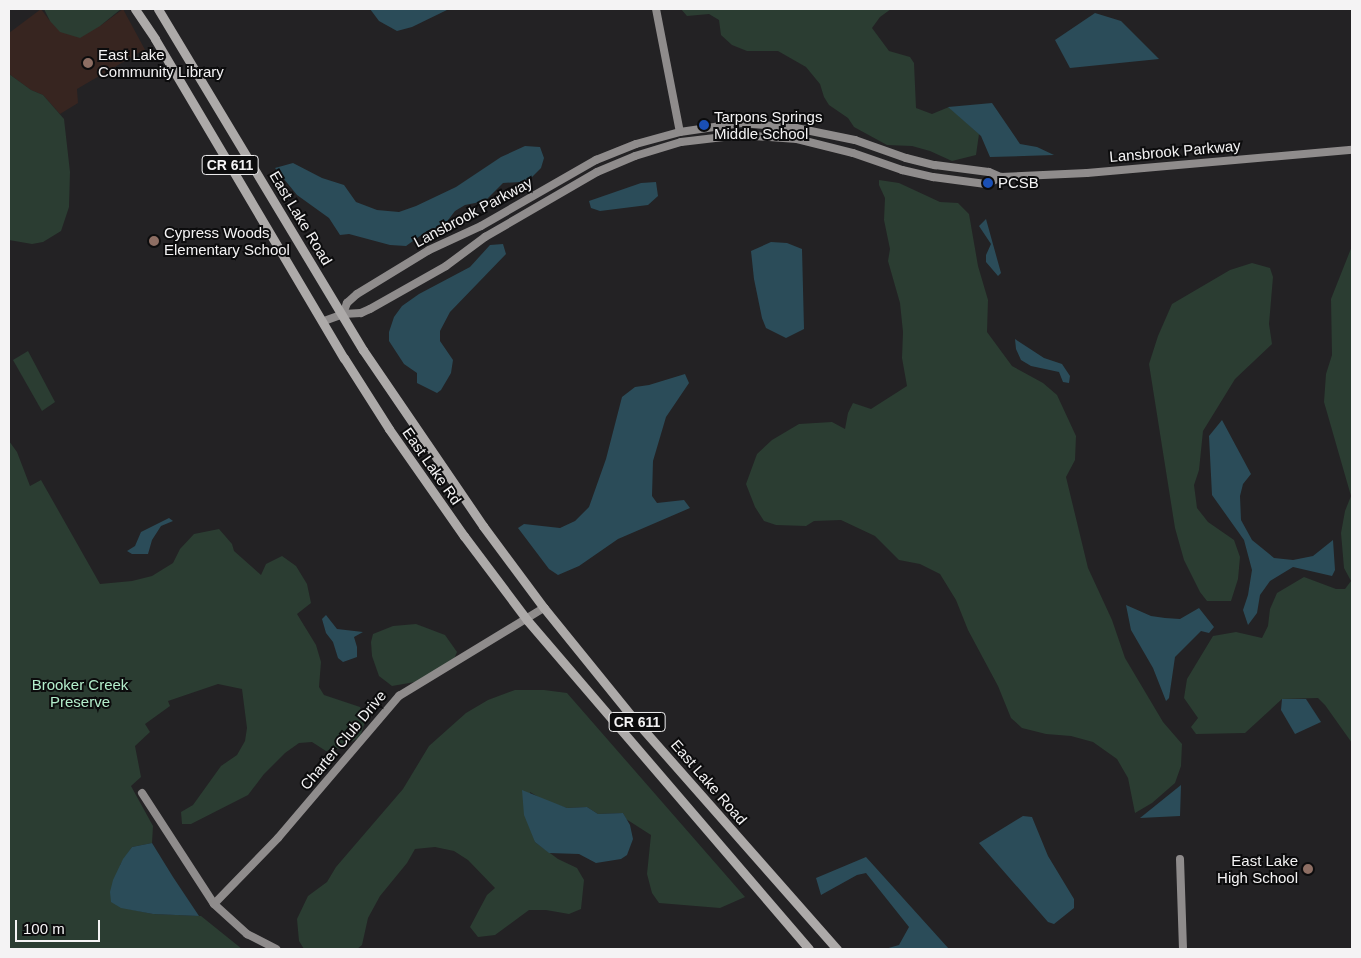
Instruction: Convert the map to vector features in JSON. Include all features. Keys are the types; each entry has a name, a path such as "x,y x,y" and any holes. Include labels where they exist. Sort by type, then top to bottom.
{"main road":[{"name":"CR 611","path":"135,9 324,322"},
{"name":"East Lake Road","path":"158,9 343,314"},
{"name":"East Lake Rd","path":"343,314 363,350 460,493 544,608"},
{"name":"East Lake Rd","path":"324,322 389,429 526,620"},
{"name":"East Lake Road","path":"544,608 634,719 837,949"},
{"name":"CR 611","path":"526,620 809,949"}],"street":[{"path":"656,9 680,132"},
{"name":"Lansbrook Parkway","path":"1001,177 989,172 935,165 906,158 855,140 796,128 741,124 680,132 636,144 596,160 481,226 429,250 357,294 347,303 343,314 360,313 370,309 446,266 485,237 598,172 635,156 681,142 741,135 797,139 853,153 902,170 933,177 986,184 1001,177 1087,173 1352,150"},
{"path":"324,322 343,314"},
{"name":"Charter Club Drive","path":"214,904 278,838 399,696 544,608"},
{"path":"142,793 214,904 246,934 276,949"},
{"path":"1180,859 1183,949"}],"shaded area":[{"path":"41,9 50,21 100,26 123,9 150,59 142,51 77,89 78,103 60,114 43,95 31,90 9,74 9,33"}],"green space":[{"path":"44,9 121,9 100,26 80,38 60,32 50,21"},
{"path":"681,9 891,9 880,17 872,28 889,51 910,57 914,63 916,108 932,114 949,107 979,134 976,155 952,161 930,151 912,146 887,145 854,127 848,118 829,105 820,84 806,67 778,51 747,51 732,45 721,35 719,20 709,14 687,16"},
{"path":"9,74 31,90 43,95 64,119 70,172 69,207 61,231 43,242 32,244 9,240"},
{"path":"879,180 899,183 940,202 958,203 969,214 978,266 988,300 987,332 1012,366 1043,383 1057,395 1076,436 1075,460 1066,477 1088,568 1112,620 1125,658 1163,722 1182,744 1181,766 1175,783 1152,803 1135,813 1128,778 1117,759 1093,742 1071,736 1046,734 1022,728 1011,718 998,686 968,630 956,600 940,574 920,564 899,560 875,536 841,520 814,521 806,526 776,525 764,521 755,507 746,484 757,454 772,440 799,424 832,422 845,429 848,413 853,403 871,409 907,386 902,358 903,332 900,303 888,261 890,249 884,220 885,198 879,185"},
{"path":"1352,246 1352,743 1318,698 1282,699 1245,733 1196,734 1191,727 1198,718 1184,698 1187,679 1213,636 1236,632 1262,638 1268,626 1270,609 1277,593 1304,577 1336,589 1345,589 1351,581 1344,568 1341,533 1345,511 1351,496 1324,402 1326,374 1332,355 1331,299"},
{"path":"1252,263 1270,268 1273,277 1269,324 1272,344 1235,379 1203,431 1199,470 1194,485 1197,508 1208,522 1234,540 1240,557 1238,579 1231,601 1207,601 1200,592 1184,560 1175,528 1149,364 1158,336 1172,304 1230,270"},
{"path":"28,351 55,402 42,411 13,360"},
{"name":"Brooker Creek Preserve","path":"9,441 17,452 30,486 41,480 100,584 132,581 152,576 173,563 180,549 194,534 219,529 232,544 234,551 261,575 266,564 282,556 296,566 307,584 311,603 297,614 316,645 321,662 319,687 324,695 360,707 365,722 360,737 341,748 326,751 312,742 299,743 285,753 264,774 248,795 191,824 182,824 181,812 193,805 221,766 237,755 245,741 247,728 242,689 218,684 168,701 170,706 145,724 150,732 135,746 141,777 131,786 153,826 152,843 132,847 120,865 129,909 153,914 201,916 242,949 9,949"},
{"path":"416,624 445,635 457,652 454,659 415,682 392,686 379,676 372,656 371,642 373,634 393,626"},
{"path":"515,690 544,690 567,693 745,897 720,908 659,903 652,893 647,874 651,835 626,819 623,813 598,814 587,807 567,808 545,801 530,792 535,842 558,859 577,868 584,880 581,909 569,914 546,910 529,910 495,935 478,937 470,927 487,895 495,888 468,860 454,851 435,847 415,849 407,863 380,896 368,918 362,945 357,949 304,949 299,941 297,919 308,896 327,882 336,867 403,789 429,746 466,713 488,700"}],"water":[{"path":"370,9 449,9 412,27 397,31 379,21"},
{"path":"1095,13 1121,21 1159,59 1070,68 1055,40"},
{"path":"992,103 1020,144 1037,147 1054,155 990,157 981,136 948,107"},
{"path":"525,146 540,147 544,158 541,168 532,177 520,182 503,183 485,201 465,205 455,211 445,224 435,232 427,231 406,246 390,245 349,234 340,235 329,218 297,195 275,168 293,163 322,178 344,185 356,202 377,210 399,212 456,187 501,157"},
{"path":"656,182 658,196 648,205 600,211 591,208 589,201 641,183"},
{"path":"986,219 1001,273 998,276 986,262 986,255 991,244 979,226"},
{"path":"771,242 787,243 802,249 804,329 786,338 766,328 762,318 754,279 751,251"},
{"path":"503,244 506,254 450,312 440,331 440,341 453,360 451,373 441,390 437,393 417,383 417,373 404,364 389,341 389,332 394,317 402,306 419,294 470,267 490,245"},
{"path":"1015,339 1044,358 1062,364 1070,376 1069,383 1063,382 1059,372 1031,366 1021,360 1016,349"},
{"path":"685,374 689,383 666,417 653,461 652,496 657,503 684,500 690,508 618,539 579,566 558,575 549,569 518,528 524,524 560,528 575,521 589,507 606,459 622,397 635,387 649,385"},
{"path":"1222,420 1251,474 1243,484 1240,496 1241,520 1252,540 1274,558 1293,560 1313,556 1333,540 1335,570 1332,576 1293,567 1270,581 1260,595 1257,613 1248,625 1243,610 1248,595 1252,570 1244,540 1212,495 1209,436"},
{"path":"169,518 173,521 161,526 152,540 148,554 132,554 127,551 135,546 141,532"},
{"path":"1126,605 1151,616 1180,619 1199,608 1214,627 1209,633 1201,631 1175,657 1169,698 1166,701 1153,668 1131,630"},
{"path":"326,615 337,629 363,632 354,637 357,657 343,662 338,658 333,642 326,633 322,619"},
{"path":"1282,699 1306,699 1321,722 1295,734 1281,710"},
{"path":"1181,785 1180,816 1140,818"},
{"path":"522,790 567,808 587,807 598,814 623,813 630,825 633,839 627,855 621,859 596,863 579,854 549,853 535,842 524,815"},
{"path":"1023,816 1032,817 1048,856 1074,899 1074,908 1054,924 1048,922 979,843"},
{"path":"152,843 199,916 153,914 121,908 111,902 110,892 113,880 123,859 132,847"},
{"path":"866,857 949,949 885,949 899,945 909,927 866,873 857,875 821,895 816,878"}],"place":[{"name":"East Lake Community Library","path":"88,63"},
{"name":"Tarpons Springs Middle School","path":"704,125"},
{"name":"PCSB","path":"988,183"},
{"name":"Cypress Woods Elementary School","path":"154,241"},
{"name":"East Lake High School","path":"1308,869"}]}
